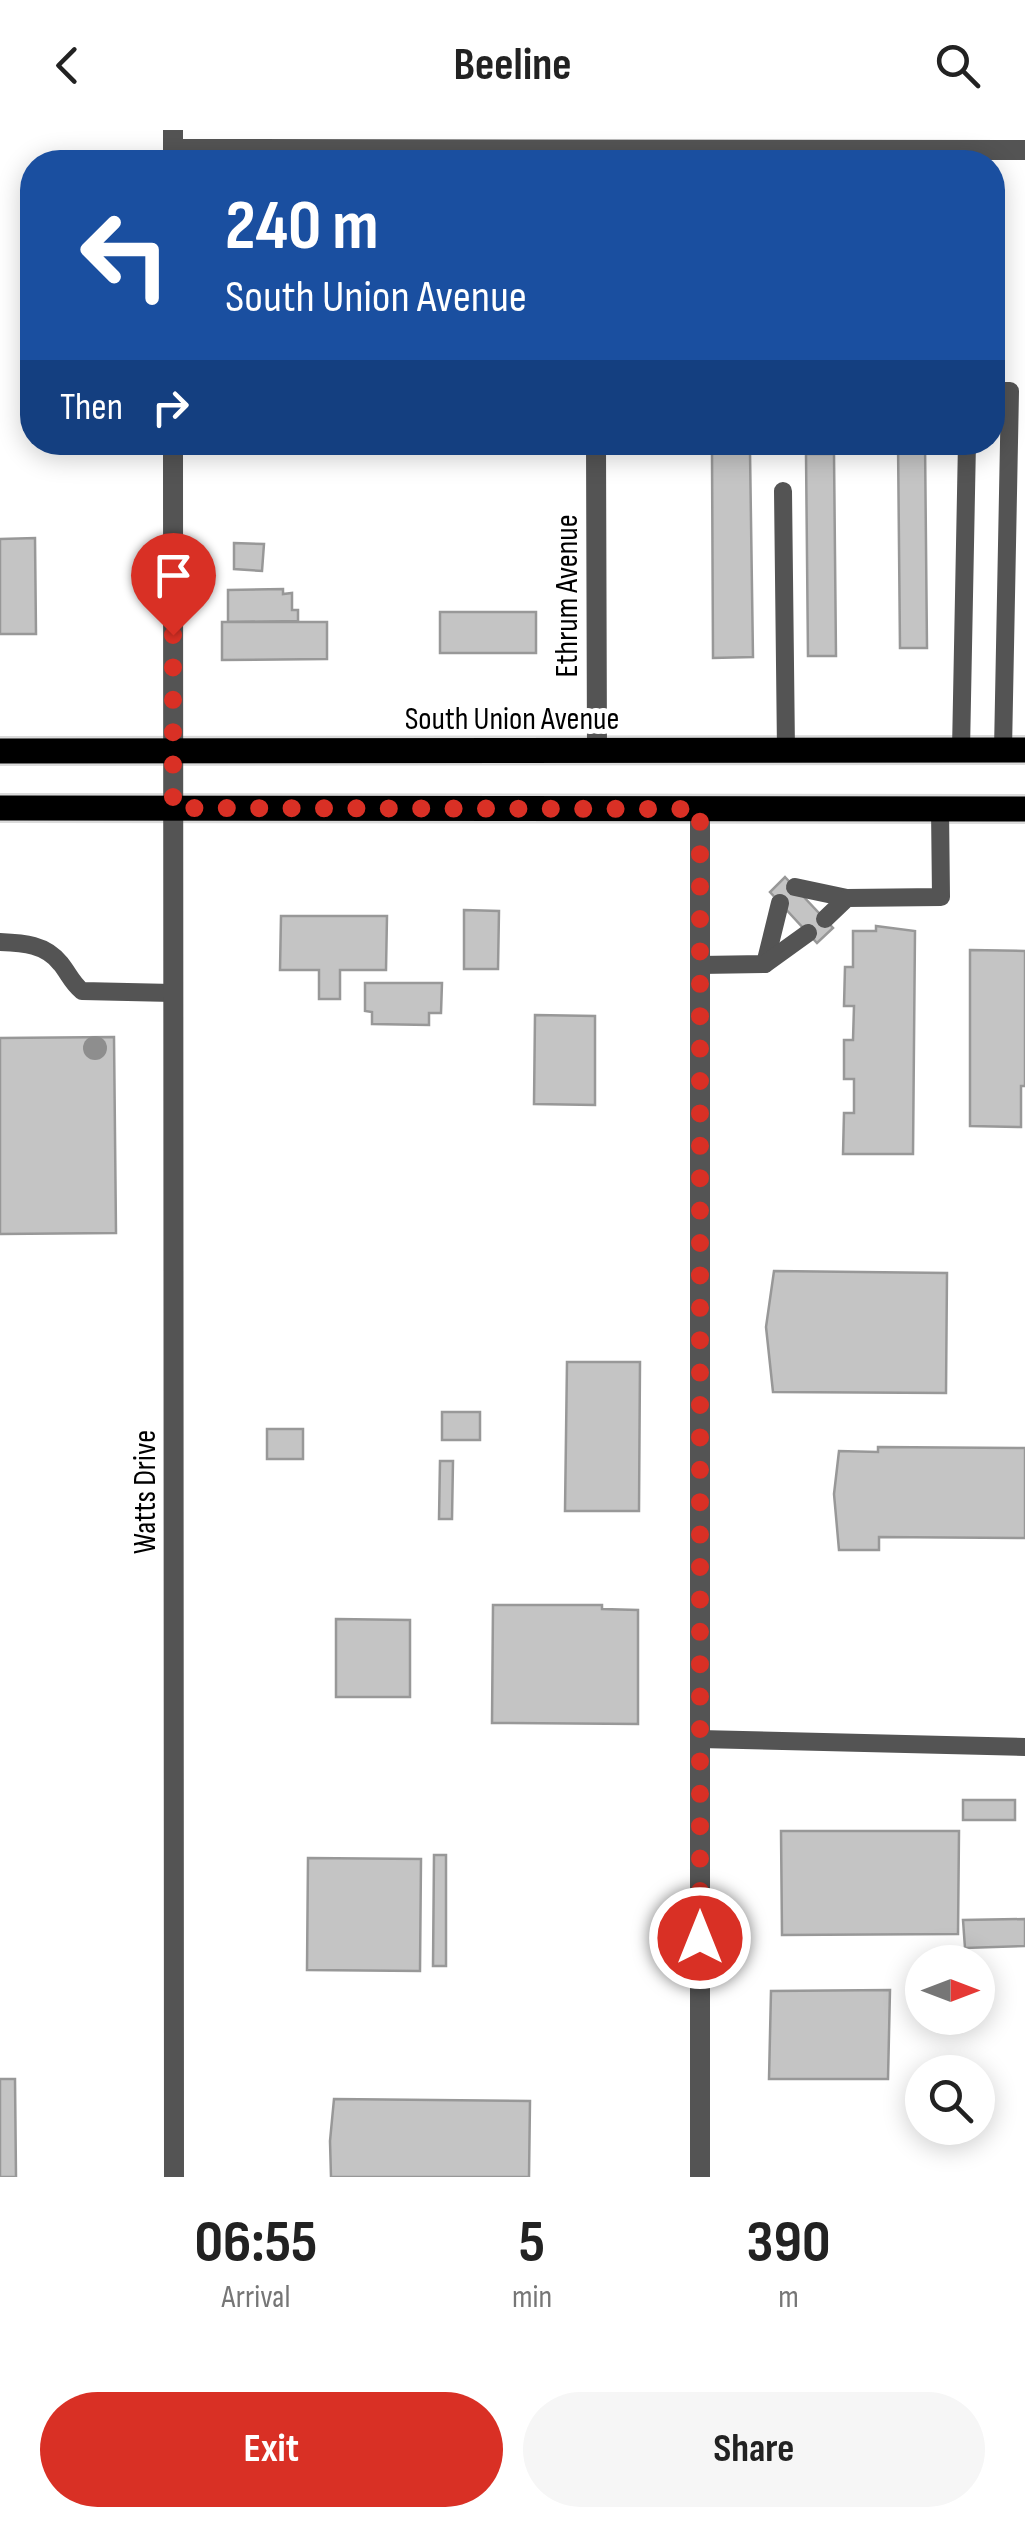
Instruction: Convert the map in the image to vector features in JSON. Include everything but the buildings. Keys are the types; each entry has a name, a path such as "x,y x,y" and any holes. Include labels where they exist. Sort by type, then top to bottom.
{"main road":[{"name":"South Union Avenue","path":"0,750 1014,750"},
{"path":"0,808 1025,810"}],"street":[{"path":"173,147 596,147 863,140 1025,150"},
{"name":"Watts Drive","path":"173,455 174,2177"},
{"name":"Ethrum Avenue","path":"596,455 597,750"},
{"path":"700,809 700,2177"}],"lane":[{"path":"1005,391 1010,391 1014,750"},
{"path":"961,750 967,455"},
{"path":"783,491 786,750"},
{"path":"795,887 846,898 940,897 940,809"},
{"path":"825,918 846,898"},
{"path":"765,964 780,903"},
{"path":"700,965 765,964 808,934"},
{"path":"0,942 36,945 60,961 73,984 82,991 173,993"},
{"path":"700,1739 1025,1747"}],"route":[{"path":"173,635 173,808 700,809 700,1938"}]}
